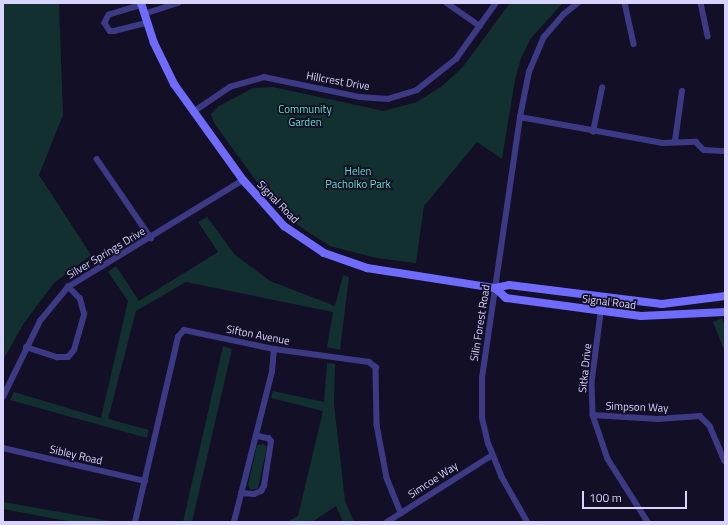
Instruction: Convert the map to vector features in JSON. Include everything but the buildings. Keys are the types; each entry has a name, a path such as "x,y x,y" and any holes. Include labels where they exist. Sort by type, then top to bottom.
{"street":[{"path":"144,14 178,3"},
{"path":"446,3 480,26"},
{"name":"Hillcrest Drive","path":"193,112 230,87 264,77 360,97 388,99 417,90 456,59 496,3"},
{"name":"Silin Forest Road","path":"527,522 491,456 482,418 481,389 520,117 533,59 551,29 578,3"},
{"path":"625,3 634,44"},
{"path":"700,3 708,36"},
{"path":"141,4 109,15 105,23 110,31 146,23"},
{"name":"Signal Road","path":"141,4 146,23 168,73 193,112 243,180 284,226 324,253 367,268 495,288 509,285 603,298 662,304 725,296"},
{"path":"593,132 602,88"},
{"path":"675,141 682,91"},
{"path":"520,117 593,132 662,143 675,141 696,142 704,150 725,151"},
{"path":"97,159 150,238"},
{"name":"Silver Springs Drive","path":"3,397 26,347 40,321 68,287 243,180"},
{"path":"26,347 57,358 68,357 74,350 84,314 80,299 68,287"},
{"name":"Signal Road","path":"495,288 506,298 601,312 641,316 725,312"},
{"name":"Sitka Drive","path":"603,298 592,383 593,415 608,459 648,522"},
{"name":"Sifton Avenue","path":"135,522 178,337 184,330 274,349 369,362 376,367 377,425 387,478 401,513"},
{"path":"234,522 272,372 274,349"},
{"name":"Simpson Way","path":"593,415 658,419 700,416 710,426 725,461"},
{"path":"241,493 254,494 261,491 264,486 271,442 269,439 256,436"},
{"name":"Sibley Road","path":"3,448 145,481"},
{"name":"Simcoe Way","path":"386,522 491,456"}],"green space":[{"path":"3,3 59,3 63,115 39,175 91,255 54,283 24,323 3,360"},
{"name":"Helen Pacholko Park","path":"510,3 563,3 531,38 521,58 515,80 502,159 477,142 424,206 416,263 376,258 330,246 293,222 259,185 214,123 211,114 219,106 253,88 273,87 384,111 417,102 442,86 462,68"},
{"path":"207,217 235,255 270,281 335,306 343,275 349,277 340,350 327,347 333,312 186,282 136,311 108,419 149,430 147,438 10,400 14,392 101,418 128,301 108,272 116,266 139,301 218,252 198,222"},
{"path":"722,318 725,327 725,352 713,322"},
{"path":"223,346 232,349 192,522 183,522"},
{"path":"327,363 335,364 334,404 345,501 354,522 343,522 336,506 312,522 287,522 298,516 323,411 271,398 273,391 324,402"},
{"path":"264,444 267,447 258,488 251,490 248,485 257,445"},
{"path":"3,502 116,522 72,522 3,509"}],"park label":[{"name":"Community Garden","path":"305,116"}]}
